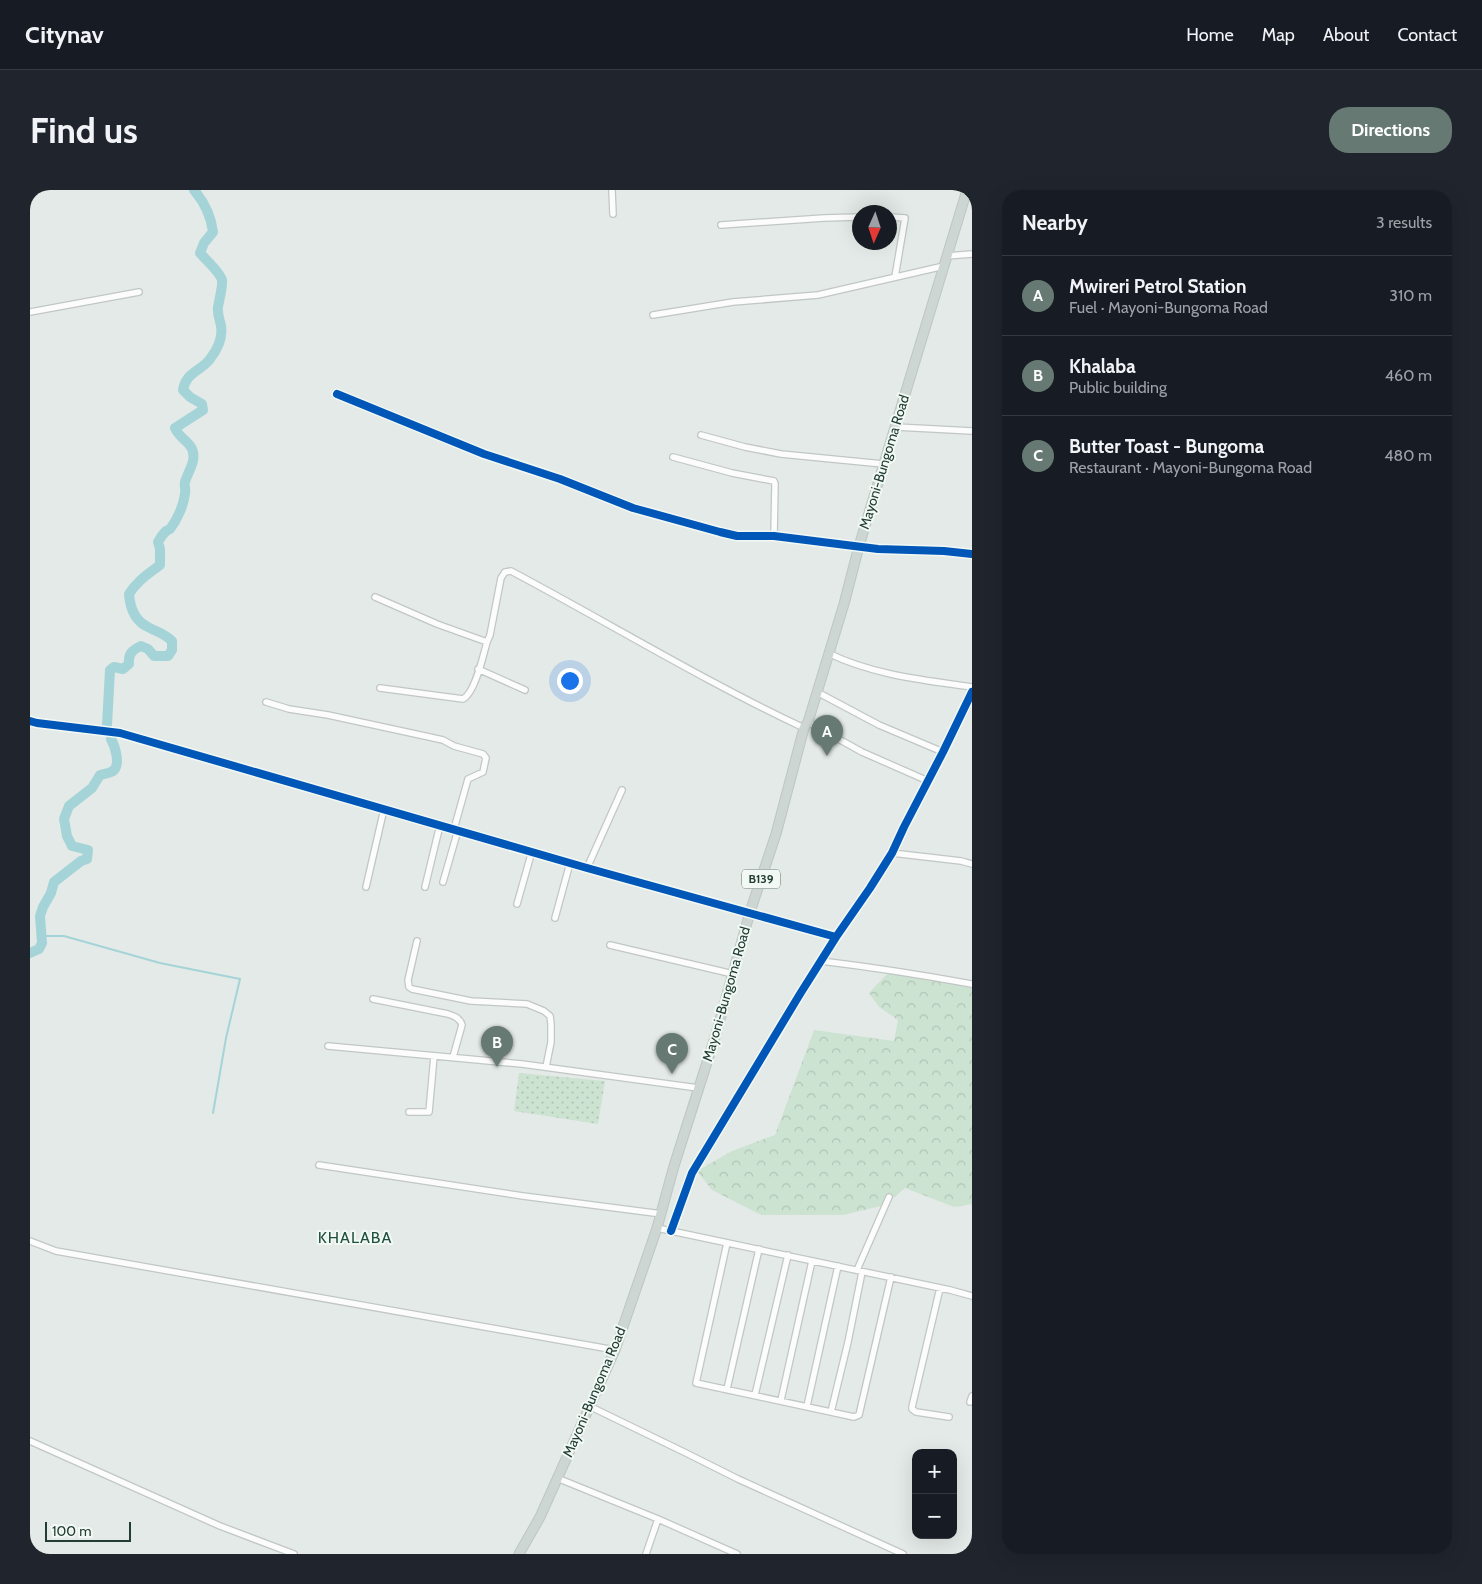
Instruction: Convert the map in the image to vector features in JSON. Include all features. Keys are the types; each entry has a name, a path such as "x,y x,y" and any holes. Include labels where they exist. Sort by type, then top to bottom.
{"main road":[{"name":"Mayoni-Bungoma Road","path":"518,1554 540,1517 588,1406 615,1350 662,1214 674,1166 716,1034 750,912 776,834 806,725 844,604 883,464 896,427 967,190"}],"street":[{"path":"612,190 614,214"},
{"path":"721,225 852,216"},
{"path":"895,277 905,218 897,217"},
{"path":"947,256 972,254"},
{"path":"652,315 733,302 818,295 944,266"},
{"path":"30,312 138,292"},
{"path":"337,394 484,454 560,479 633,508 720,532 738,536 774,536 878,549 944,551 972,554"},
{"path":"896,427 972,432"},
{"path":"700,435 781,454 883,464"},
{"path":"673,457 774,482 774,536"},
{"path":"380,688 463,699 467,697 490,635 501,578 508,570 579,607 748,702 806,725 862,752 928,780"},
{"path":"375,597 437,624 487,642"},
{"path":"828,653 846,662 909,678 972,687"},
{"path":"478,669 526,690"},
{"path":"817,692 878,725 943,752"},
{"path":"671,1231 692,1173 820,961 892,853 972,692"},
{"path":"266,702 289,709 328,715 443,740 454,746 483,754 486,758 484,770 480,774 468,778 443,882"},
{"path":"30,721 37,724 120,733 587,868 836,937"},
{"path":"587,868 622,790"},
{"path":"366,887 384,809"},
{"path":"425,887 440,825"},
{"path":"517,904 532,851"},
{"path":"892,853 972,864"},
{"path":"555,918 570,863"},
{"path":"417,941 408,980 409,987 412,989 471,1001 527,1004 544,1010 550,1016 551,1024 551,1042 546,1067"},
{"path":"610,945 733,974"},
{"path":"820,961 881,968 972,984"},
{"path":"373,999 456,1017 461,1021 462,1025 454,1057"},
{"path":"328,1046 522,1064 698,1088"},
{"path":"408,1112 424,1114 428,1112 434,1056"},
{"path":"318,1165 523,1196 662,1214"},
{"path":"830,1412 848,1342 859,1271 889,1196"},
{"path":"657,1228 972,1296"},
{"path":"30,1241 56,1251 615,1350"},
{"path":"727,1243 696,1381 698,1384 781,1400 854,1417 858,1415 891,1277"},
{"path":"727,1389 758,1249"},
{"path":"755,1395 788,1255"},
{"path":"781,1400 812,1261"},
{"path":"807,1406 838,1266"},
{"path":"940,1288 912,1409 916,1412 949,1417"},
{"path":"588,1406 686,1452 738,1479 903,1554"},
{"path":"30,1441 220,1526 294,1554"},
{"path":"557,1478 658,1519 737,1554"},
{"path":"646,1554 658,1519"}],"green space":[{"path":"890,971 972,988 972,1204 954,1207 905,1188 885,1205 843,1215 761,1215 712,1190 697,1171 732,1151 775,1135 814,1030 894,1041 898,1020 879,1007 869,993"},
{"path":"519,1073 605,1081 598,1124 514,1111"}],"waterway":[{"path":"107,725 110,670 114,667 123,669 129,664 131,653 141,646 148,649 154,656 168,656 172,650 172,641 140,621 132,609 129,594 139,581 160,565 158,542 173,525 182,507 185,482 193,462 193,453 191,446 175,428 203,410 202,404 183,390 187,379 213,355 221,335 218,310 222,280 200,253 204,243 213,232 211,220 194,190"},
{"path":"30,953 39,949 42,943 40,916 54,882 81,861 87,859 88,850 72,846 67,836 64,819 69,806 92,788 100,775 112,772 115,768 117,764 116,755 111,739"},
{"path":"41,936 64,936 160,963 240,979 226,1038 213,1113"}],"cycle path":[{"path":"337,394 484,454 560,479 633,508 720,532 737,536 774,536 878,549 944,551 972,554"},
{"path":"671,1231 692,1173 800,994 892,853 972,692"},
{"path":"30,721 120,733 587,868 836,937"}],"place":[{"name":"Mwireri Petrol Station","path":"827,756"},
{"name":"Khalaba","path":"497,1067"},
{"name":"Butter Toast - Bungoma","path":"672,1074"}],"district":[{"name":"KHALABA","path":"355,1237"}]}
